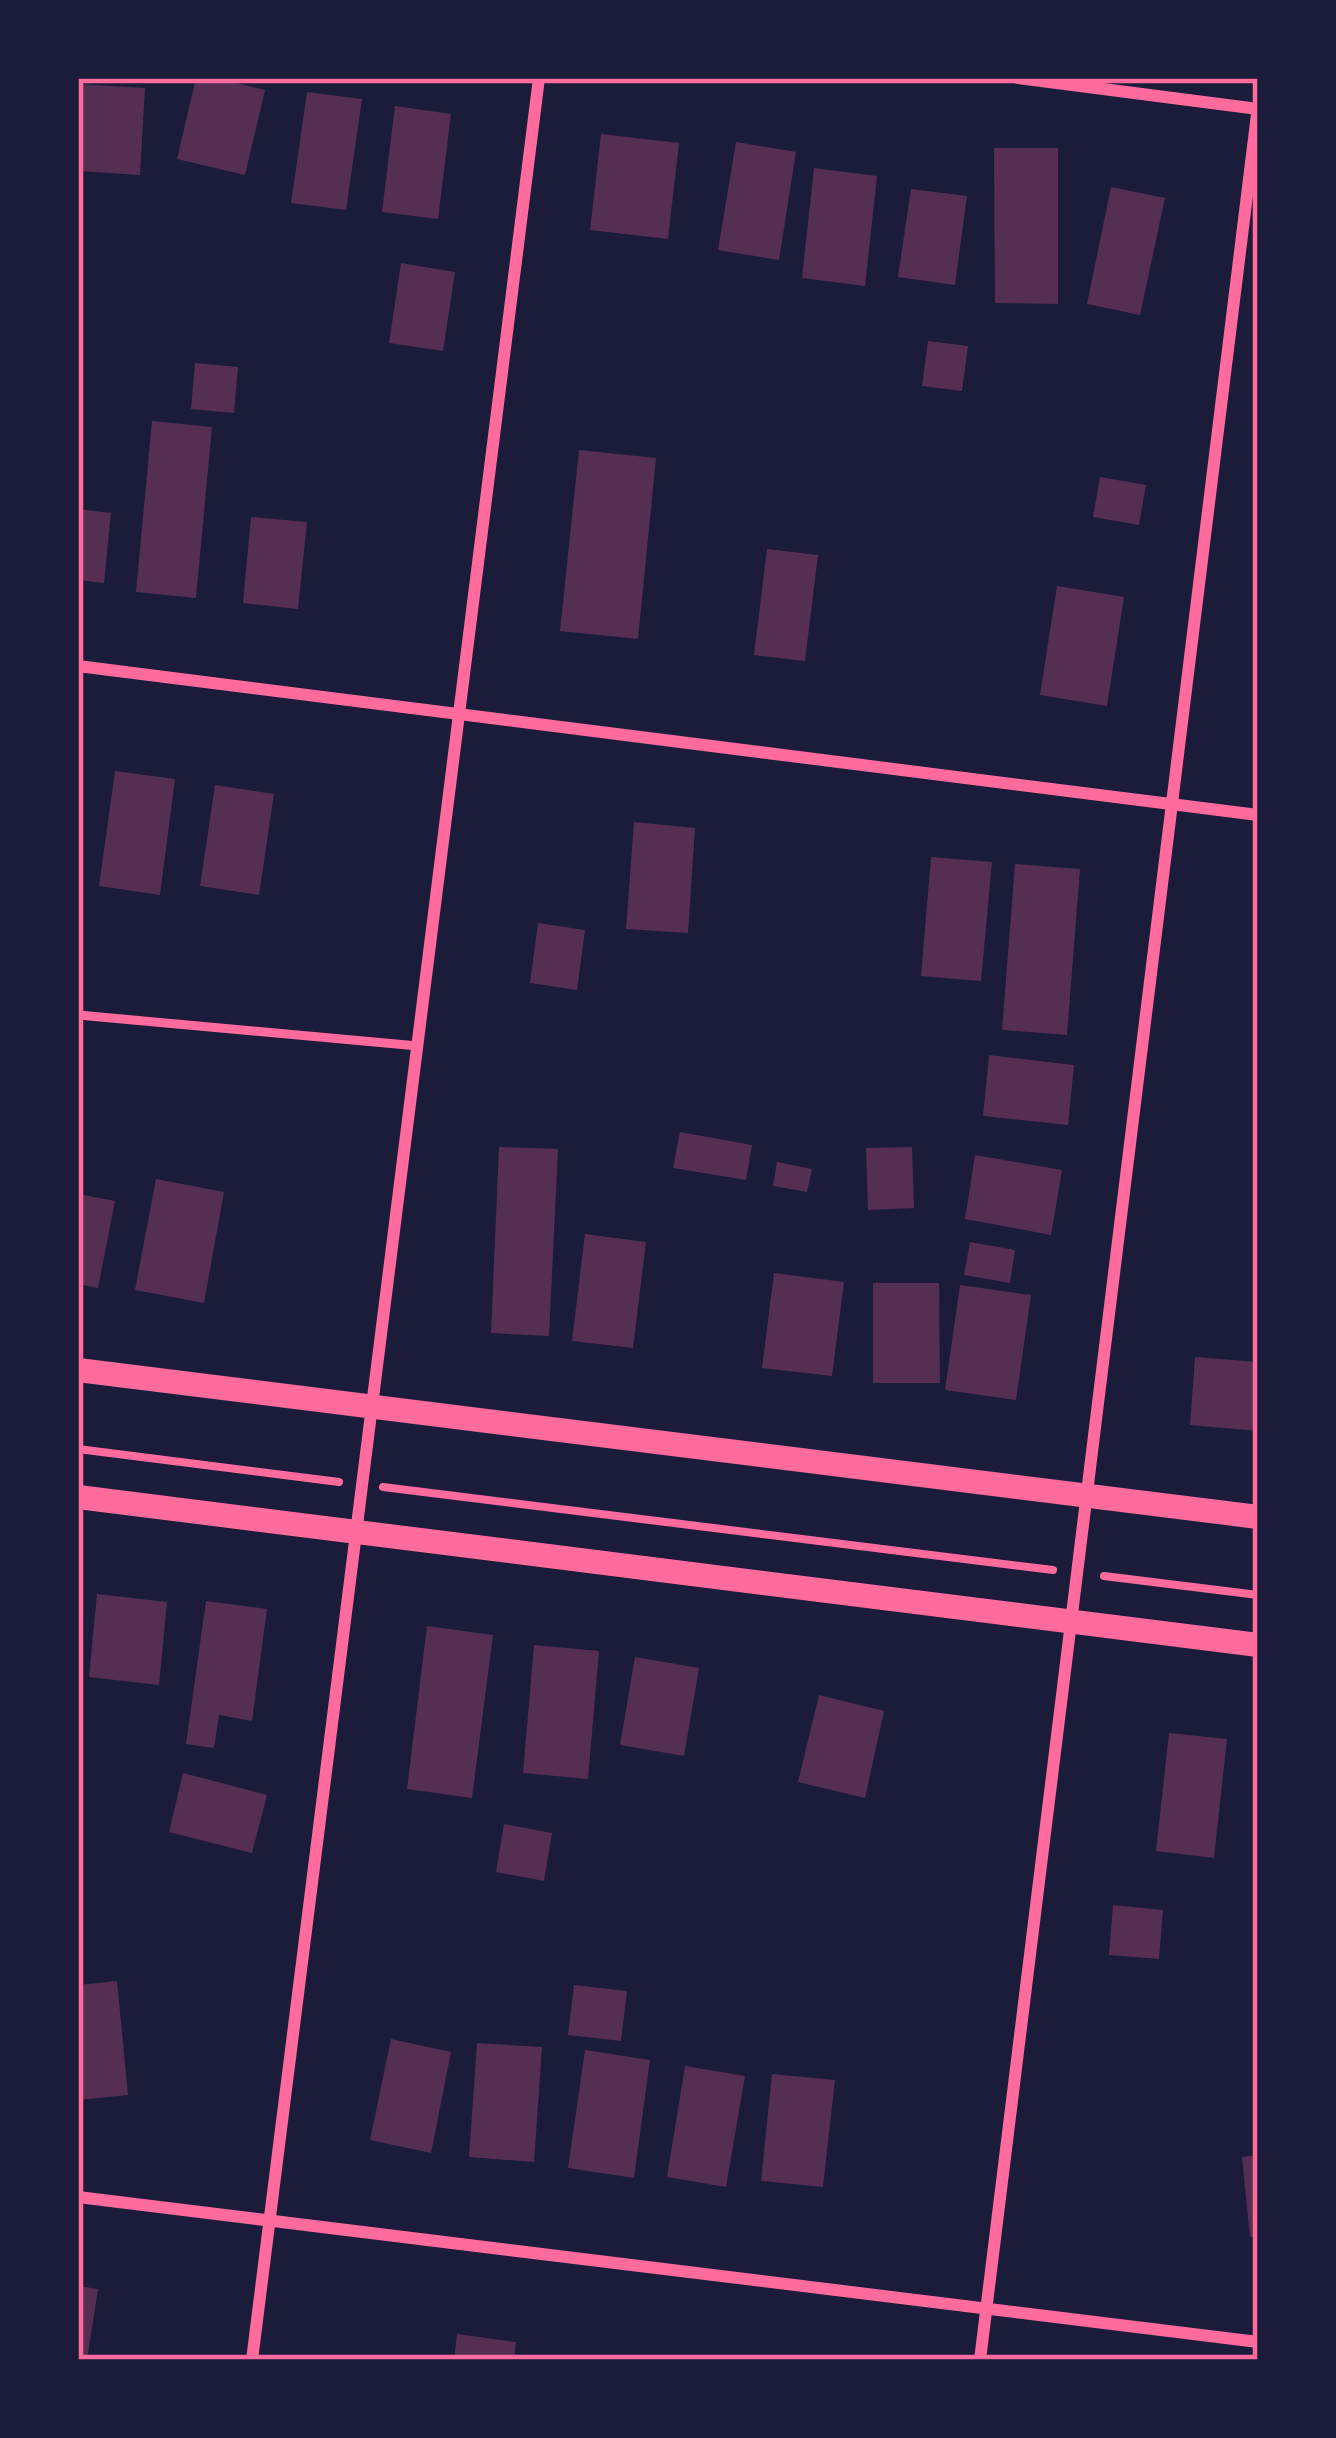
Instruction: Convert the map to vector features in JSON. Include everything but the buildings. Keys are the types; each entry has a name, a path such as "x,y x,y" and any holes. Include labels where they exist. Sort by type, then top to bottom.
{"main road":[{"path":"78,1370 1258,1517"},
{"path":"78,1497 1258,1645"}],"street":[{"path":"252,2360 539,78"},
{"path":"980,2360 1258,108 1018,78"},
{"path":"78,666 1258,815"},
{"path":"78,2197 1258,2342"}],"lane":[{"path":"78,1015 418,1046"}],"path":[{"path":"78,1449 1258,1595"}]}
